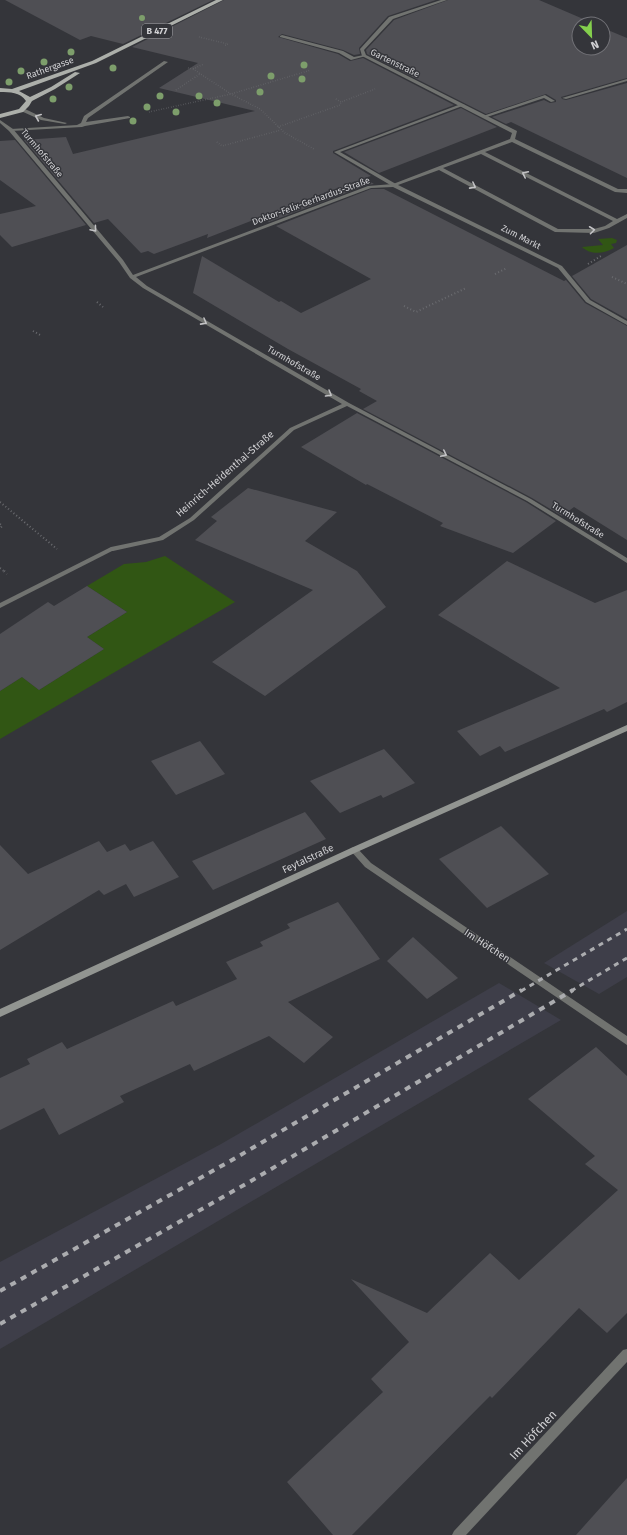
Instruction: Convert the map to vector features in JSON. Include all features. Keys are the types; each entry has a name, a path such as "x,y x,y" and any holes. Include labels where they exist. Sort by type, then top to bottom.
{"main road":[{"name":"Rathergasse","path":"29,100 53,88 94,62 220,0"},
{"name":"Rathergasse","path":"12,91 94,62"},
{"name":"B 477","path":"0,90 23,94 29,100"},
{"path":"0,116 14,114 23,110 28,105 29,100"}],"street":[{"name":"Gartenstraße","path":"446,0 391,18 362,50 364,56 515,132 512,140"},
{"path":"282,36 341,52 353,59 364,56"},
{"path":"82,126 86,117 166,62"},
{"path":"564,98 627,80"},
{"path":"485,116 545,96 554,101"},
{"name":"Zum Markt","path":"463,105 336,152 394,184 560,267 588,301 627,323"},
{"path":"23,110 43,120 82,126"},
{"path":"11,130 82,126 128,117"},
{"name":"Turmhofstraße","path":"0,121 11,130 121,261 132,277 157,296 347,404 529,500 627,562"},
{"path":"512,140 617,191 627,191"},
{"name":"Doktor-Felix-Gerhardus-Straße","path":"132,277 370,187 394,184 512,140"},
{"path":"481,152 617,221"},
{"path":"439,168 558,230 594,231 606,227 627,216"},
{"name":"Heinrich-Heidenthal-Straße","path":"0,606 80,567 113,549 161,539 192,519 292,429 347,404"},
{"name":"Feytalstraße","path":"0,1013 354,850 627,728"},
{"name":"Im Höfchen","path":"354,850 368,865 380,874 626,1038"},
{"name":"Im Höfchen","path":"458,1535 627,1354"}],"path":[{"path":"193,36 228,44 224,46"},
{"path":"193,69 204,64"},
{"path":"128,117 231,94 313,69"},
{"path":"176,90 200,74"},
{"path":"219,86 260,109 282,130 318,151"},
{"path":"278,127 340,105 340,102 381,87"},
{"path":"336,99 340,102"},
{"path":"217,142 222,146 282,130"},
{"path":"593,268 586,266 601,256"},
{"path":"612,277 627,284"},
{"path":"404,306 416,312 466,288"},
{"path":"97,302 103,306"},
{"path":"33,331 40,335"},
{"path":"0,502 80,567"},
{"path":"0,524 2,526 0,529"}],"shaded area":[{"path":"627,911 627,977 599,994 544,963"},
{"path":"499,983 561,1020 0,1349 0,1262 221,1144"}],"green space":[{"path":"612,238 617,240 616,243 611,244 614,248 606,252 597,253 585,250 582,247 603,245 598,239"},
{"path":"165,556 235,602 0,739 0,691 22,677 39,690 104,649 87,637 127,612 87,586 124,564 146,562"}],"building":[{"path":"5,0 213,0 123,44 91,36 80,40"},
{"path":"224,0 436,0 388,16 359,48 360,54 354,55 343,50 282,34 278,37 338,54 350,61 363,58 454,105 333,151 333,153 371,176 364,178 374,184 367,185 269,222 261,217 207,238 208,234 154,254 148,251 141,253 108,219 94,223 24,140 66,137 73,154 255,111 159,88 198,63 132,47"},
{"path":"448,0 539,0 576,16 571,16 571,56 611,56 611,31 627,38 627,78 561,97 562,99 566,100 627,83 627,178 511,122 506,124 492,117 544,100 550,103 556,102 556,100 546,94 486,114 367,54 366,50 394,20"},
{"path":"461,108 497,127 379,173 344,152"},
{"path":"15,140 86,225 12,247 0,235 0,214 36,206 0,180 0,141"},
{"path":"371,189 384,189 564,281 566,280 585,303 627,326 627,540 574,507 562,516 532,498 363,409 377,401 359,391 361,389 288,349 193,293 202,256 279,302 281,301 301,313 371,279 276,226"},
{"path":"627,245 627,319 591,299 572,276"},
{"path":"357,413 526,502 556,521 513,553 440,526 443,523 367,484 366,485 301,447"},
{"path":"248,488 337,512 305,541 357,571 386,607 265,696 212,662 313,590 195,540 217,521 211,517"},
{"path":"507,561 595,603 627,590 627,702 607,712 604,709 505,752 500,746 480,756 457,731 560,688 438,615"},
{"path":"87,586 127,612 87,637 104,649 39,690 22,677 0,691 0,634 48,602 54,606"},
{"path":"200,741 225,774 176,795 151,761"},
{"path":"384,749 415,783 383,798 381,795 340,813 310,781"},
{"path":"305,812 326,839 213,890 192,861"},
{"path":"501,826 549,874 487,908 439,859"},
{"path":"99,841 107,852 125,844 130,851 153,841 179,877 134,897 126,884 104,895 99,890 0,950 0,845 28,874"},
{"path":"338,902 380,959 288,1002 333,1037 304,1063 269,1036 194,1071 190,1064 120,1096 124,1102 59,1135 44,1108 0,1130 0,1078 30,1064 27,1059 62,1042 67,1049 173,1001 176,1006 237,979 226,962 263,946 260,942 290,928 287,924"},
{"path":"413,937 458,978 427,999 387,961"},
{"path":"596,1047 627,1076 627,1313 607,1333 579,1308 492,1398 490,1396 352,1535 333,1535 287,1482 383,1392 371,1379 409,1342 351,1279 427,1313 490,1253 519,1280 618,1190 585,1164 595,1156 528,1099"},
{"path":"627,1478 627,1535 576,1535"}],"railway":[{"path":"521,991 627,929"},
{"path":"571,991 627,958"},
{"path":"0,1291 232,1160 522,990"},
{"path":"0,1324 251,1181 573,990"}]}
